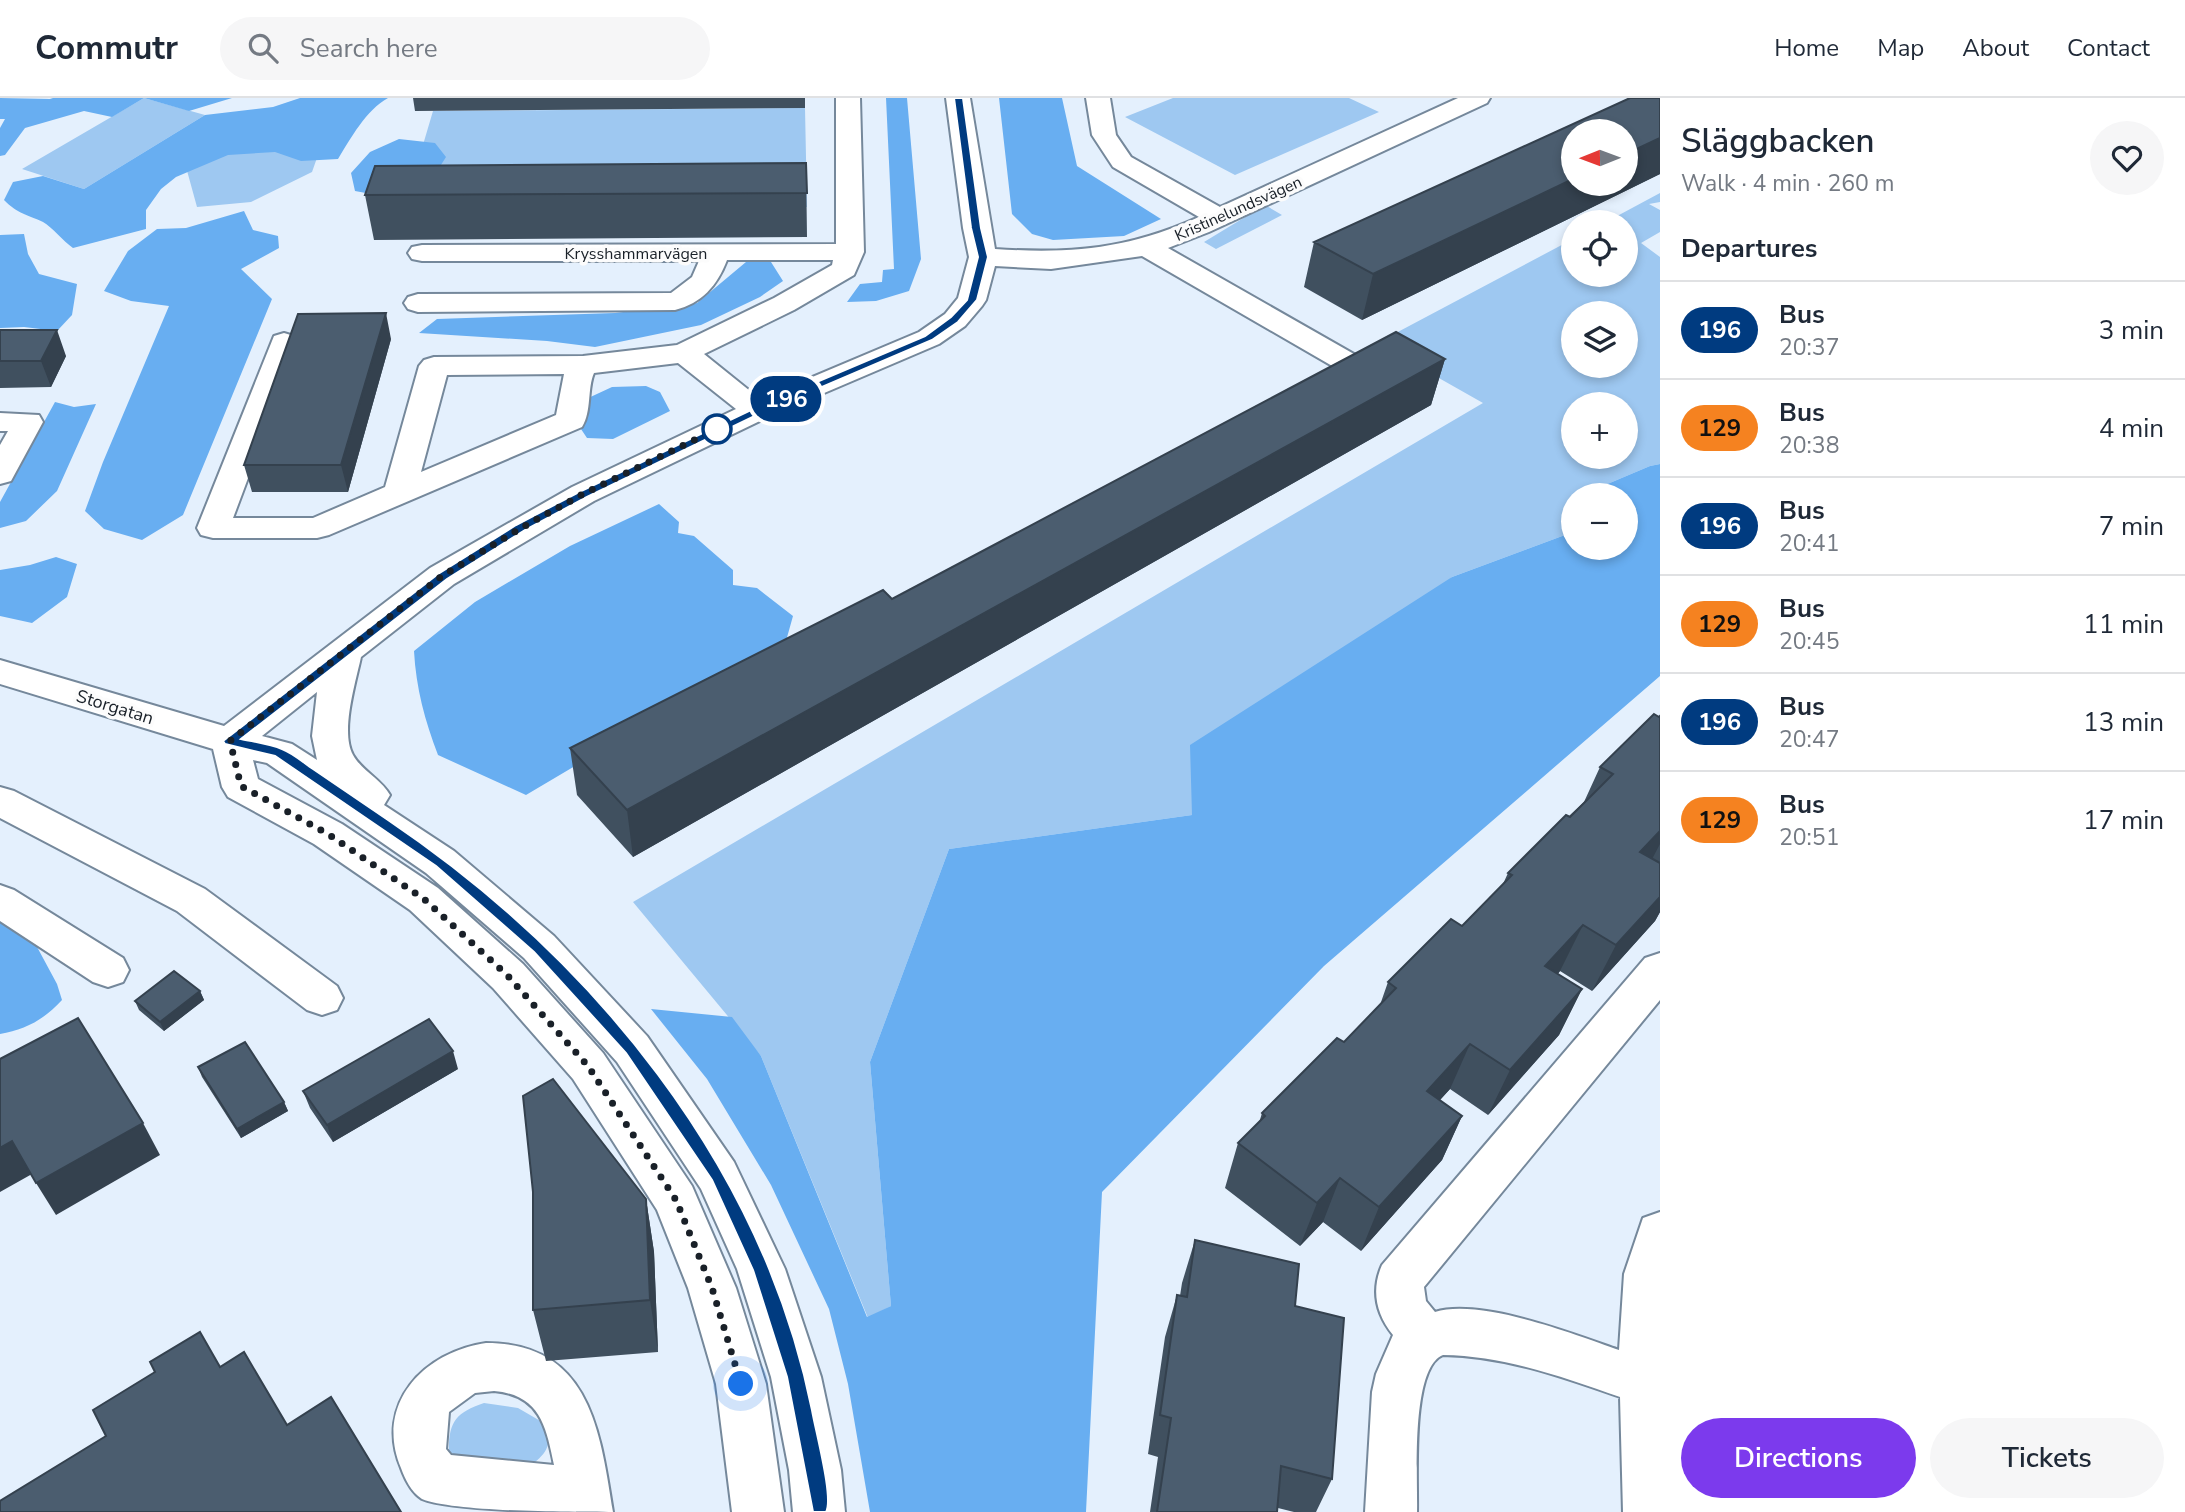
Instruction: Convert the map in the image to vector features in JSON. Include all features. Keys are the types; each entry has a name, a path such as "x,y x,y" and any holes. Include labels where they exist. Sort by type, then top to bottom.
{"street":[{"path":"399,495 434,366 583,365 684,353 784,304 844,269 850,252 848,98"},
{"path":"758,1512 741,1384 712,1288 676,1200 588,1066 508,976 424,899 328,834 241,786 230,741 442,576 521,528 583,494 757,411 929,338 955,320 972,300 983,257 976,228 958,98"},
{"path":"1098,98 1104,135 1122,162 1219,217"},
{"name":"Kristinelundsvägen","path":"983,257 1051,261 1146,247 1219,217 1478,98"},
{"path":"1146,247 1364,372"},
{"path":"418,303 676,301 696,293 711,268 716,252"},
{"name":"Krysshammarvägen","path":"422,253 850,252"},
{"path":"284,342 213,528 317,528 571,420 576,380 583,365"},
{"path":"684,353 757,411"},
{"path":"0,422 28,422 0,474"},
{"name":"Storgatan","path":"345,651 330,740 336,760 440,862 539,947 632,1049 718,1176 761,1269 796,1377 815,1470 819,1512"},
{"name":"Storgatan","path":"0,672 230,741 279,752 440,862"},
{"path":"0,801 191,900 322,998"},
{"path":"0,901 107,970"},
{"path":"1425,1337 1403,1310 1399,1280 1660,970"},
{"path":"1648,1512 1644,1353 1648,1274 1660,1233"},
{"path":"1391,1512 1398,1389 1407,1358 1425,1337 1441,1333 1486,1335 1569,1356 1646,1383"}],"shaded area":[{"path":"0,98 144,98 112,117 84,111 25,128 5,155 0,156 0,128 5,119 0,119"},
{"path":"144,98 205,115 84,189 22,169"},
{"path":"144,98 232,98 189,111"},
{"path":"300,98 388,98 366,117 338,159 301,161 275,152 228,155 176,177 161,189 146,210 146,229 73,248 46,224 18,211 4,200 13,182 43,176 84,189 205,115 273,107"},
{"path":"886,98 907,98 921,259 909,291 876,301 847,302 860,284 882,282 883,270 894,269"},
{"path":"999,98 1062,98 1077,166 1161,219 1124,236 1053,240 1032,234 1012,214"},
{"path":"1173,98 1349,98 1379,112 1235,175 1125,117"},
{"path":"805,108 807,207 404,209 433,111"},
{"path":"324,138 312,172 251,202 197,207 186,167 239,142"},
{"path":"399,139 435,143 446,157 432,179 382,196 355,191 351,173 370,152"},
{"path":"1660,193 1660,202 1649,204 1660,210 1660,232 1641,243 1660,257 1660,464 1610,483 1561,483 1561,536 1452,577 1192,815 949,849 870,1062 891,1306 868,1318 761,1056 633,902 1483,403 1377,343 1561,245 1561,287 1638,287 1638,210 1628,210"},
{"path":"1265,205 1282,215 1216,249 1204,242"},
{"path":"244,211 253,230 278,236 279,248 241,269 272,299 183,515 142,540 104,529 85,511 169,306 131,301 104,291 128,251 157,229 186,228"},
{"path":"24,234 28,254 39,274 77,284 72,315 57,331 24,327 0,328 0,235"},
{"path":"746,262 771,262 783,281 760,297 701,325 595,347 547,341 419,333 437,319 615,313 697,303"},
{"path":"646,386 660,392 670,411 613,439 587,438 577,423 584,400 612,387"},
{"path":"55,402 74,407 96,404 57,491 26,521 0,528 0,502"},
{"path":"1660,464 1660,676 1324,966 1102,1192 1086,1512 870,1512 848,1384 829,1309 771,1185 707,1079 651,1009 732,1017 761,1056 867,1317 891,1306 870,1062 949,849 1192,815 1190,745 1452,577 1561,536 1561,560 1638,560 1638,483 1610,483"},
{"path":"659,504 679,522 678,533 694,536 733,570 733,585 757,588 793,616 786,641 526,795 438,755 422,704 414,651 475,602 570,546"},
{"path":"56,557 77,564 67,597 32,623 0,616 0,570"},
{"path":"0,922 36,945 57,984 62,1000 34,1023 0,1034"},
{"path":"484,1403 518,1408 549,1426 549,1443 543,1454 520,1473 449,1455 450,1434 455,1420 466,1411"}],"building":[{"path":"1630,98 1660,98 1660,138 1638,148 1638,119 1584,119"},
{"path":"1561,129 1561,185 1373,274 1314,242"},
{"path":"806,163 807,193 365,195 375,166"},
{"path":"386,313 341,465 244,465 298,314"},
{"path":"0,330 57,330 41,361 0,361"},
{"path":"1396,332 1445,359 627,810 570,748 883,590 892,599"},
{"path":"1654,714 1660,716 1660,831 1640,852 1660,863 1660,897 1616,945 1583,925 1545,966 1582,989 1510,1070 1470,1044 1427,1091 1462,1116 1379,1207 1340,1178 1317,1203 1238,1143 1265,1116 1262,1113 1337,1038 1344,1042 1396,988 1388,982 1451,919 1462,926 1512,875 1508,873 1566,815 1570,817 1613,774 1600,767"},
{"path":"174,971 200,991 160,1022 135,1001"},
{"path":"78,1018 143,1123 36,1183 12,1141 0,1148 0,1059"},
{"path":"429,1019 453,1051 327,1125 303,1091"},
{"path":"245,1042 284,1102 237,1129 198,1067"},
{"path":"553,1079 646,1199 650,1300 533,1310 533,1192 523,1096"},
{"path":"1195,1240 1299,1264 1295,1306 1344,1318 1332,1479 1281,1466 1277,1512 1157,1512 1171,1418 1160,1415 1177,1295 1187,1297"},
{"path":"200,1332 220,1367 244,1352 287,1425 331,1397 401,1512 0,1512 0,1501 106,1436 93,1410 155,1372 150,1362"}],"bus line":[{"name":"196","path":"819,1512 815,1470 796,1377 761,1269 718,1176 632,1049 539,947 440,862 279,752 230,741 442,576 521,528 583,494 757,411 929,338 955,320 972,300 983,257 976,228 958,98"}],"route":[{"path":"717,429 583,494 442,576 230,741 241,786 328,834 424,899 508,976 588,1066 676,1200 712,1288 741,1384"}]}
